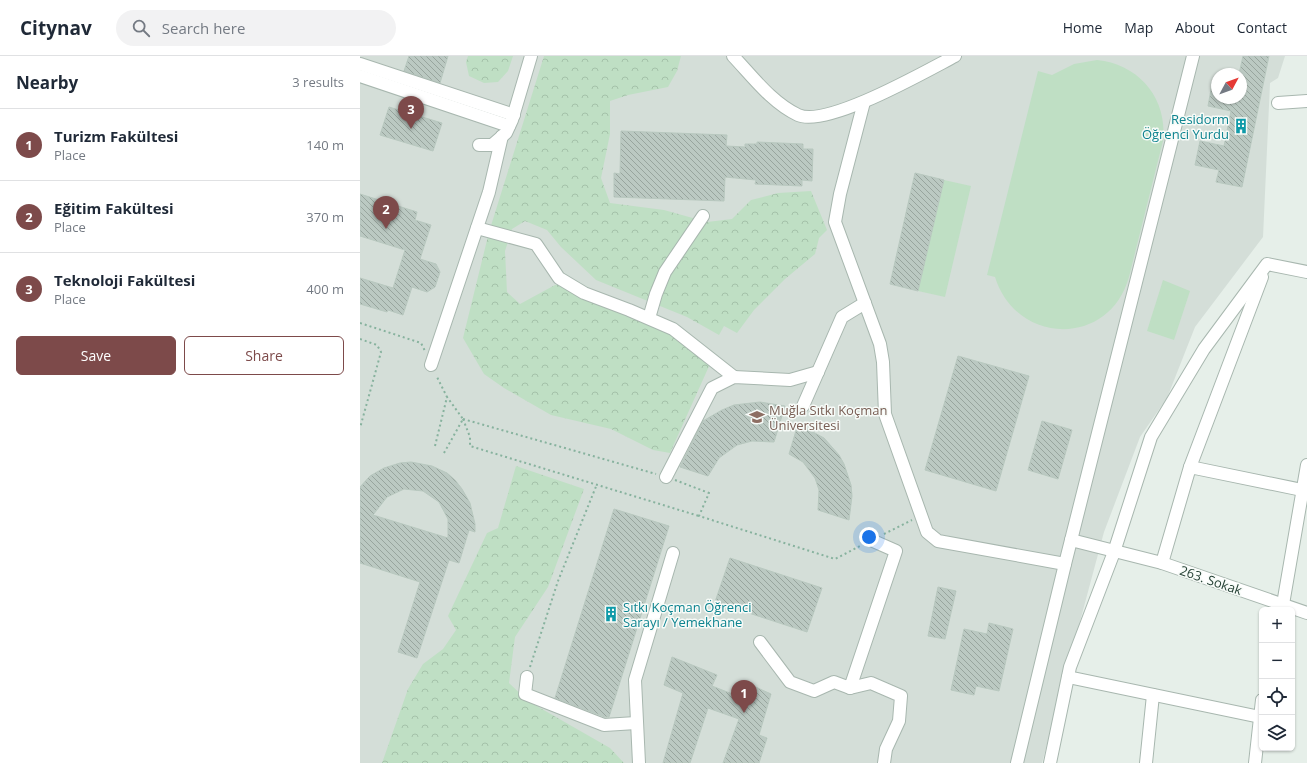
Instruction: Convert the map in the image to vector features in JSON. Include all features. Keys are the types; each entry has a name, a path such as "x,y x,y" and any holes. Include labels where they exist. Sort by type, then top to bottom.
{"street":[{"path":"479,145 492,145 502,136 512,121 531,56"},
{"path":"733,56 777,100 799,115 821,116 864,102 955,56"},
{"path":"1017,763 1065,564 1193,56"},
{"path":"360,64 512,121"},
{"path":"360,76 512,121"},
{"path":"1278,103 1307,101"},
{"path":"864,102 840,194 835,222 880,344 883,362 885,414 926,532 938,541 1065,564"},
{"path":"431,364 489,192 502,136"},
{"path":"649,318 656,294 665,272 703,216"},
{"path":"477,228 536,244 559,278 584,293 673,329 734,377"},
{"path":"1267,264 1307,272"},
{"path":"1162,563 1190,467 1267,264"},
{"path":"1050,763 1070,667 1114,552 1151,437 1204,349 1267,264"},
{"path":"803,406 842,317 865,303"},
{"path":"666,477 712,388 734,377 790,380 818,372"},
{"path":"1282,607 1305,491 1307,464"},
{"path":"1190,467 1305,491"},
{"path":"850,688 896,551 872,540"},
{"name":"263. Sokak","path":"1071,540 1162,563 1279,607"},
{"path":"639,763 636,723 636,680 673,554"},
{"name":"263. Sokak","path":"1295,611 1307,613"},
{"path":"760,642 790,682 814,691 834,682 850,688 871,683 901,696 899,721 886,749 884,763"},
{"path":"528,677 525,694 604,725 636,723"},
{"path":"1068,677 1259,717"},
{"path":"1146,763 1154,695"},
{"path":"1255,763 1259,726"}],"path":[{"path":"360,323 421,343 447,397 463,419 470,436 470,446 835,558 912,520"},
{"path":"360,339 377,346 381,352 360,428"},
{"path":"435,446 447,397"},
{"path":"463,419 666,477 709,493 699,516"},
{"path":"444,453 463,419"},
{"path":"528,677 558,581 597,484"}],"shaded area":[{"name":"Muğla Sıtkı Koçman Üniversitesi","path":"360,56 1285,56 1278,78 1270,83 1263,237 1195,327 1167,398 1140,437 1104,532 1042,763 360,763"}],"green space":[{"path":"468,56 513,56 508,71 498,82 484,83 469,76 466,62"},
{"path":"544,56 681,56 677,71 668,87 628,95 610,101 610,134 601,178 610,203 664,210 707,222 732,219 751,200 778,193 811,191 827,230 819,238 815,254 785,279 754,310 737,333 724,326 719,335 687,317 596,280 561,247 547,230 525,221 512,229 505,251 507,292 520,304 555,285 577,285 655,325 700,353 710,364 670,453 653,450 611,429 551,415 504,388 484,374 463,338 489,232"},
{"path":"1097,60 1126,68 1138,76 1148,86 1161,111 1163,141 1129,277 1118,300 1103,317 1083,326 1062,329 1041,326 1022,316 1006,299 995,277 987,275 1038,71 1052,75 1074,64"},
{"path":"944,180 971,186 945,297 918,291"},
{"path":"1163,280 1190,291 1174,340 1147,331"},
{"path":"516,466 584,489 548,587 515,637 509,683 528,701 610,748 624,763 382,763 408,689 423,664 443,649 456,630 448,616 487,533 498,528"}],"building":[{"path":"409,56 448,56 440,83 404,71"},
{"name":"Residorm Öğrenci Yurdu","path":"1243,56 1269,56 1242,187 1216,182 1219,170 1195,165 1200,141 1224,146 1231,111 1208,106 1211,90 1211,104 1247,104 1247,68 1240,68"},
{"path":"389,107 442,123 433,151 380,135"},
{"path":"621,131 727,135 726,146 745,147 745,144 757,144 757,142 803,144 803,149 813,149 812,181 802,180 802,186 755,184 756,180 725,177 724,201 614,197 614,173 620,174"},
{"path":"915,173 944,180 918,291 890,284"},
{"path":"360,194 417,212 415,220 431,225 420,259 436,264 440,272 435,287 427,292 412,287 403,315 360,304 360,278 393,288 405,250 360,236"},
{"path":"958,356 1029,376 996,491 925,470"},
{"path":"760,402 785,406 774,442 752,441 737,445 719,458 708,476 680,467 703,421 734,405"},
{"path":"1042,421 1072,430 1058,479 1028,470"},
{"path":"798,424 824,438 839,455 844,464 851,485 852,496 849,520 818,510 819,490 815,478 803,462 789,454"},
{"path":"411,462 432,466 447,473 462,489 470,503 475,524 475,532 469,530 459,563 449,560 417,658 398,652 420,582 360,563 360,487 370,476 384,468 400,463","holes":["404,489 423,491 439,502 448,519 448,538 373,515 387,497"]},
{"name":"Sıtkı Koçman Öğrenci Sarayı / Yemekhane","path":"614,509 669,526 609,717 605,717 555,698"},
{"path":"730,558 822,588 807,632 715,602"},
{"path":"938,587 956,591 945,639 928,636"},
{"path":"989,623 1013,629 999,691 976,686 974,695 951,690 964,629 987,634"},
{"path":"672,657 717,675 712,686 745,699 751,685 771,694 759,735 767,738 759,763 723,763 739,719 708,708 690,763 663,763 683,693 664,685"}],"place":[{"name":"Residorm Öğrenci Yurdu","path":"1241,126"},
{"name":"Teknoloji Fakültesi","path":"411,129"},
{"name":"Eğitim Fakültesi","path":"386,229"},
{"name":"Muğla Sıtkı Koçman Üniversitesi","path":"757,417"},
{"name":"Sıtkı Koçman Öğrenci Sarayı / Yemekhane","path":"611,614"},
{"name":"Turizm Fakültesi","path":"744,713"}]}
